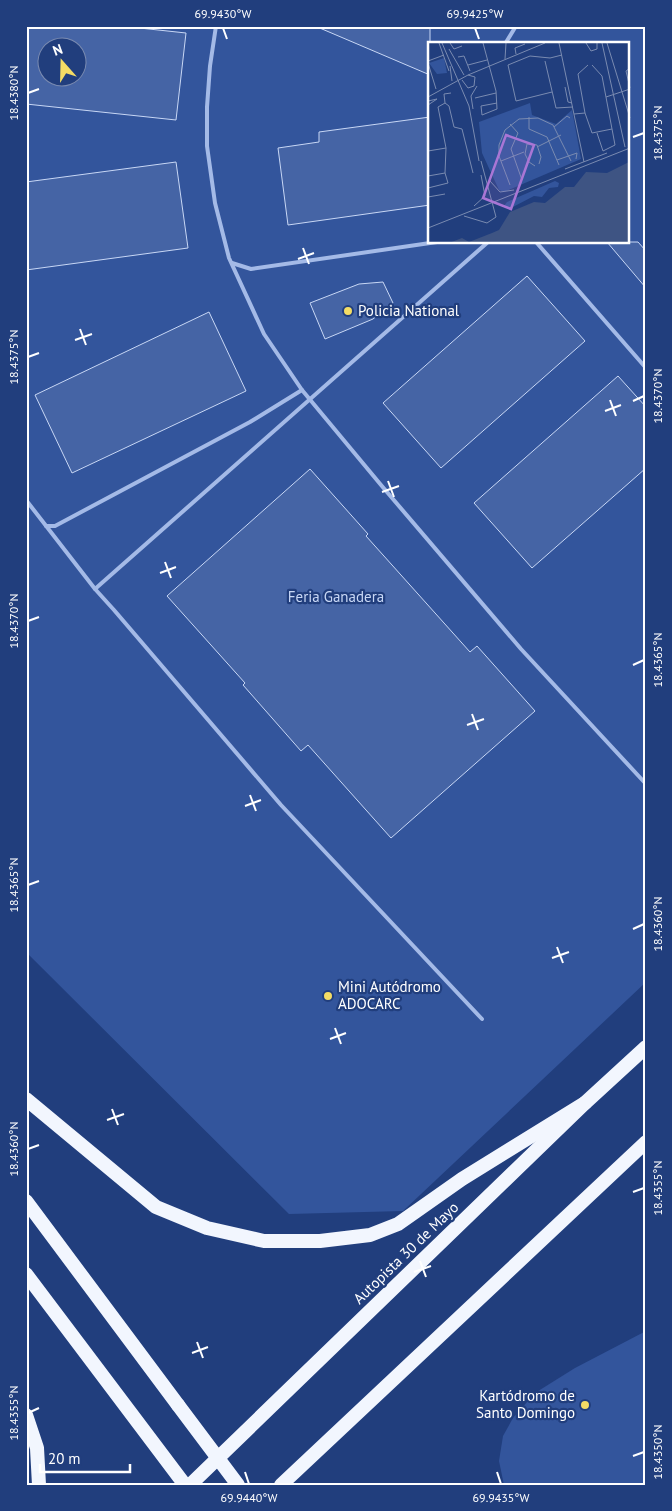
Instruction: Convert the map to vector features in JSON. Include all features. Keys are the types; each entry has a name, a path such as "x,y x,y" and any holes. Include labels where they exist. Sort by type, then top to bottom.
{"highway":[{"name":"Autopista 30 de Mayo","path":"190,1485 585,1103 646,1047"},
{"path":"26,1098 156,1207 207,1228 264,1240 320,1241 370,1235 398,1224 462,1179 585,1103"},
{"path":"281,1485 646,1142"},
{"path":"26,1201 238,1485"},
{"path":"26,1274 185,1485"},
{"path":"26,1415 37,1448 39,1485"}],"lane":[{"path":"216,26 210,66 207,146 215,203 229,258 264,334 302,390 521,650 646,784"},
{"path":"506,42 516,26"},
{"path":"231,262 250,268 428,243"},
{"path":"95,589 486,244"},
{"path":"538,244 646,368"},
{"path":"46,526 55,526 174,463 250,422 302,390"},
{"path":"26,500 95,589 281,805 482,1019"}],"green space":[{"name":"Feria Ganadera","path":"26,26 646,26 646,982 403,1211 289,1214 26,952"},
{"name":"Kartódromo de Santo Domingo","path":"646,1331 646,1485 504,1485 499,1461 503,1436 513,1418 535,1393 575,1368"}],"building":[{"path":"26,26 121,26 186,33 176,120 26,104"},
{"path":"315,26 430,26 428,74"},
{"path":"428,117 428,205 288,225 278,148 319,142 319,132"},
{"path":"176,162 188,248 26,270 26,182"},
{"path":"638,242 646,251 646,288 609,244"},
{"path":"527,276 585,341 441,468 383,403"},
{"name":"Policia National","path":"383,282 393,303 373,319 325,339 310,303 359,284"},
{"path":"209,312 246,391 72,473 35,395"},
{"path":"618,376 646,407 646,468 532,568 474,503"},
{"path":"310,469 368,534 366,536 470,652 477,646 535,711 391,838 308,745 301,751 243,685 245,683 167,596"}],"place":[{"name":"Policia National","path":"348,311"},
{"name":"Mini Autódromo ADOCARC","path":"328,996"},
{"name":"Kartódromo de Santo Domingo","path":"585,1405"}]}
